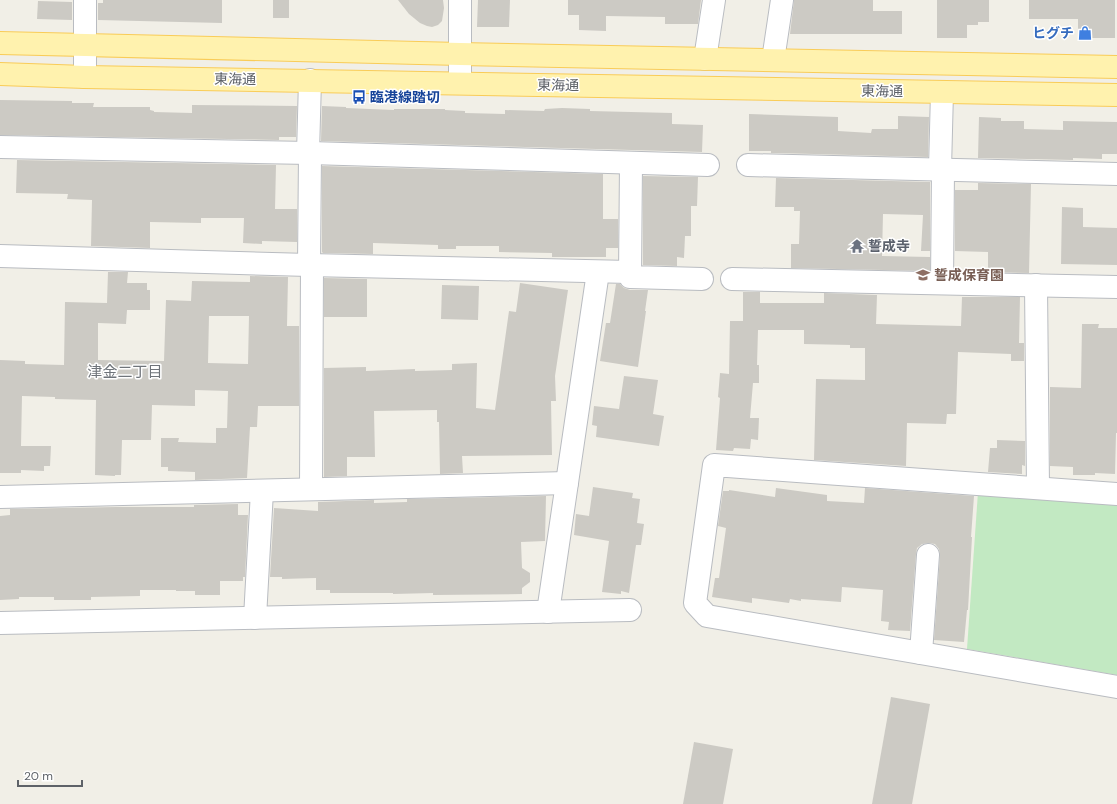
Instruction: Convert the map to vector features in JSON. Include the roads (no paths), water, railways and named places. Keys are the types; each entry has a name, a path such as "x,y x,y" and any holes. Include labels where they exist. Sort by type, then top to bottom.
{"main road":[{"name":"東海通","path":"0,42 460,54 1117,67"},
{"name":"東海通","path":"0,74 85,77 1117,95"}],"street":[{"path":"85,0 85,77"},
{"path":"460,0 460,83"},
{"path":"705,59 714,0"},
{"path":"774,60 782,0"},
{"path":"310,80 309,153 312,489"},
{"path":"942,92 942,283"},
{"path":"0,146 309,153 708,165"},
{"path":"630,275 631,163"},
{"path":"748,165 1117,174"},
{"path":"0,256 598,272 702,279"},
{"path":"548,612 598,272"},
{"path":"732,279 1117,287"},
{"path":"1036,285 1038,488"},
{"path":"1117,494 714,465 695,603 707,616 1117,687"},
{"path":"0,497 567,483"},
{"path":"255,618 262,491"},
{"path":"921,653 928,555"},
{"path":"0,623 630,610"}],"place":[{"name":"ヒグチ","path":"1085,33"},
{"name":"臨港線踏切","path":"359,97"},
{"name":"誓成寺","path":"857,246"},
{"name":"誓成保育園","path":"923,275"}],"district":[{"name":"津金二丁目","path":"125,372"}]}
